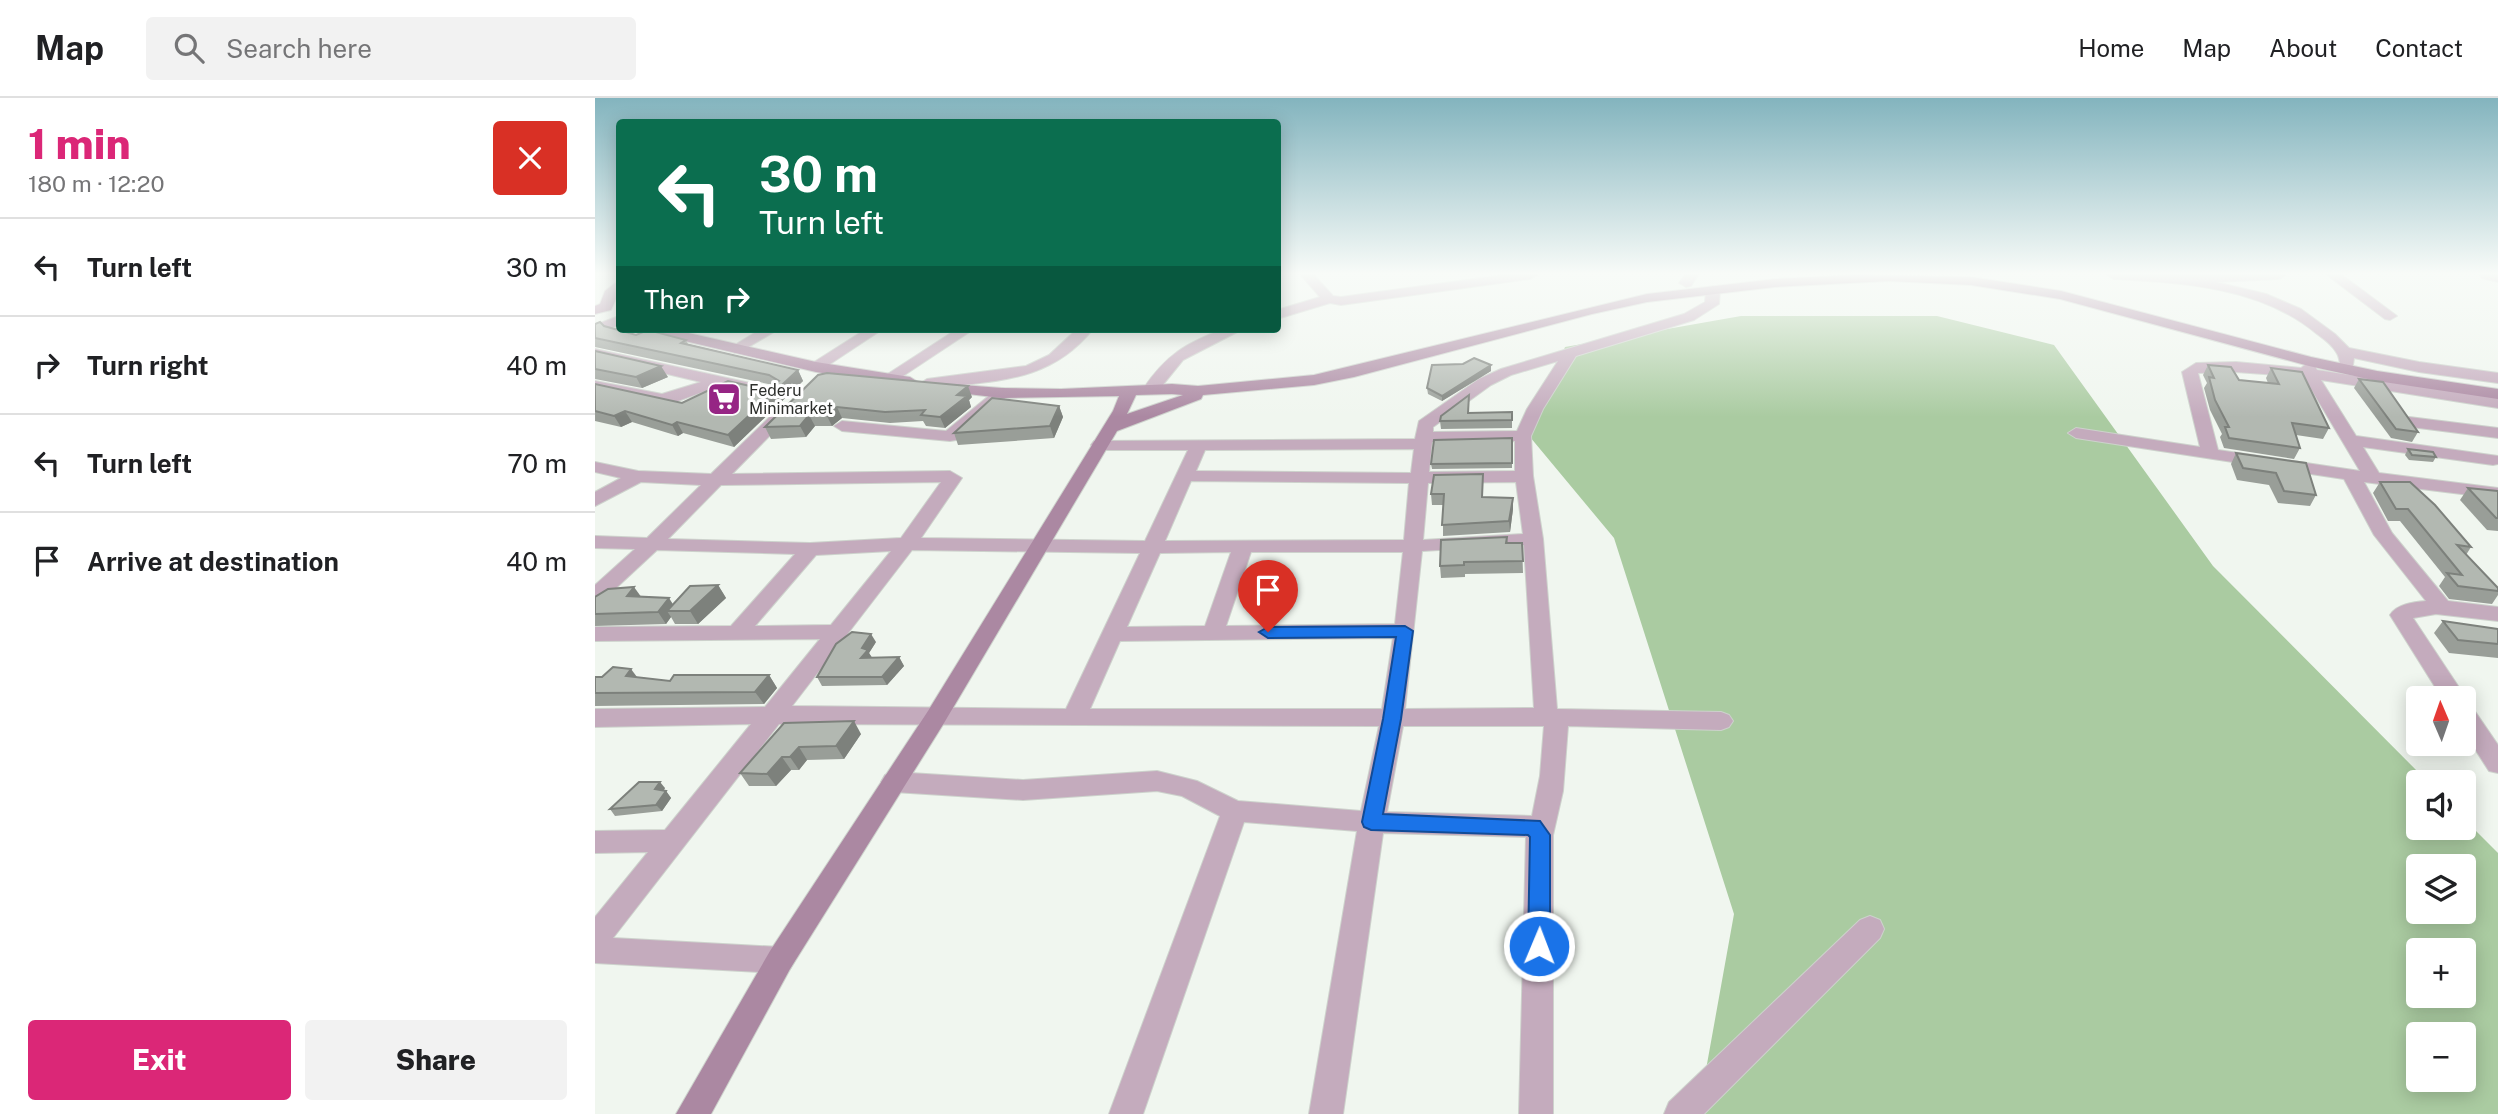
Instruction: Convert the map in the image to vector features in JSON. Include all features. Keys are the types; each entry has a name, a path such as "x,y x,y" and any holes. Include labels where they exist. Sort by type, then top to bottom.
{"main road":[{"path":"1171,389 1200,382 1321,367 1517,322"},
{"path":"669,333 822,368 1002,394 1217,390 1314,380 1354,372 1522,322"},
{"path":"2155,322 2309,367 2347,360 2381,381 2498,394"},
{"path":"2192,322 2347,360 2498,384"},
{"path":"1105,437 1121,422 1217,390"},
{"path":"693,1114 780,960 936,716 1105,437 1140,391"}],"street":[{"path":"595,330 613,322"},
{"path":"1326,1114 1371,822 1392,719 1405,631 1425,425 1432,417 1471,395 1485,382 1506,372 1671,322"},
{"path":"2311,322 2322,330 2347,360 2498,377"},
{"path":"735,349 765,333"},
{"path":"595,596 651,545 804,393 822,368 870,333"},
{"path":"888,379 961,333"},
{"path":"927,384 1030,370 1054,358 1082,333"},
{"path":"1140,391 1172,359 1227,333"},
{"path":"1536,1114 1540,835 1550,800 1555,765 1533,539 1524,476 1523,436 1535,409 1571,352"},
{"path":"595,353 762,391"},
{"path":"2211,455 2190,372 2205,367 2309,367 2498,403"},
{"path":"2309,367 2373,478"},
{"path":"2381,381 2430,450"},
{"path":"595,386 662,399 672,398 715,382"},
{"path":"936,448 1002,394"},
{"path":"2409,422 2498,433"},
{"path":"842,426 950,436"},
{"path":"2472,430 2496,463"},
{"path":"2077,433 2211,455 2496,495"},
{"path":"1105,437 1199,444 1423,441 1523,436"},
{"path":"2353,441 2430,450 2496,463"},
{"path":"1074,718 1199,444"},
{"path":"595,467 638,476 714,480 953,478 907,544 595,939"},
{"path":"2351,475 2385,535 2442,607"},
{"path":"595,500 638,476"},
{"path":"1186,476 1524,476"},
{"path":"595,542 810,549 907,544 1039,547 1412,546 1533,539"},
{"path":"1213,633 1243,546"},
{"path":"738,632 810,549"},
{"path":"2447,686 2401,615 2410,610 2442,607 2498,614"},
{"path":"1114,634 1405,631"},
{"path":"595,634 836,632"},
{"path":"595,718 1551,717 1721,720"},
{"path":"2476,731 2498,764"},
{"path":"894,782 1023,790 1157,781 1188,788 1235,811 1371,822 1521,824 1533,827 1540,835"},
{"path":"1126,1114 1235,811"},
{"path":"595,842 671,841"},
{"path":"1681,1114 1870,929"},
{"path":"595,950 780,960"}],"green space":[{"path":"1705,322 1963,322 2054,345 2213,566 2416,770 2406,770 2406,840 2476,840 2476,831 2498,853 2498,1114 1698,1114 1734,914 1614,538 1530,437 1565,347"}],"building":[{"path":"600,322 616,329 616,333 659,333 686,340 681,343 798,370 728,435 677,422 672,425 625,411 614,416 595,411 595,384 682,403 728,381 768,390 779,381 769,375 595,338 595,324"},
{"path":"595,351 661,366 636,377 595,369"},
{"path":"1474,358 1491,365 1442,396 1427,388 1432,365 1463,364"},
{"path":"2208,365 2231,367 2239,380 2279,384 2271,368 2302,372 2329,428 2292,423 2300,448 2229,438 2225,427 2229,427 2215,400 2209,377 2214,378"},
{"path":"827,373 968,386 957,395 967,396 940,417 921,415 925,410 885,412 837,407 826,414 809,415 800,426 765,427 818,375"},
{"path":"2359,379 2383,382 2418,432 2396,429"},
{"path":"1469,395 1468,413 1512,412 1512,420 1440,421 1441,416"},
{"path":"992,398 1059,406 1050,426 954,433"},
{"path":"1512,438 1512,463 1431,464 1434,440"},
{"path":"2408,449 2433,452 2436,457 2412,455"},
{"path":"2236,453 2306,463 2316,495 2284,491 2276,473 2243,468"},
{"path":"1483,474 1482,497 1513,498 1509,521 1442,525 1444,494 1431,494 1434,475"},
{"path":"2380,482 2410,482 2435,505 2471,547 2457,545 2498,591 2458,586 2447,573 2462,575 2408,509 2396,509"},
{"path":"2468,488 2498,491 2498,518 2496,518"},
{"path":"1507,537 1506,543 1522,543 1523,561 1464,562 1464,565 1440,566 1441,540"},
{"path":"718,585 690,611 667,611 690,586"},
{"path":"634,587 627,596 669,598 658,612 595,614 595,597 608,589"},
{"path":"2443,621 2498,629 2498,644 2458,640"},
{"path":"852,632 871,634 862,648 868,650 861,658 899,657 882,677 817,677 836,644"},
{"path":"613,667 631,669 626,676 670,681 674,675 769,675 755,692 595,693 595,677 602,677"},
{"path":"854,721 836,746 799,747 790,757 782,757 767,774 740,773 784,723"},
{"path":"639,782 660,782 655,789 666,791 656,805 610,809"}],"place":[{"name":"Federu Minimarket","path":"724,399"}],"route":[{"path":"1268,632 1405,631 1392,719 1371,822 1521,824 1533,827 1540,835 1539,946"}]}
